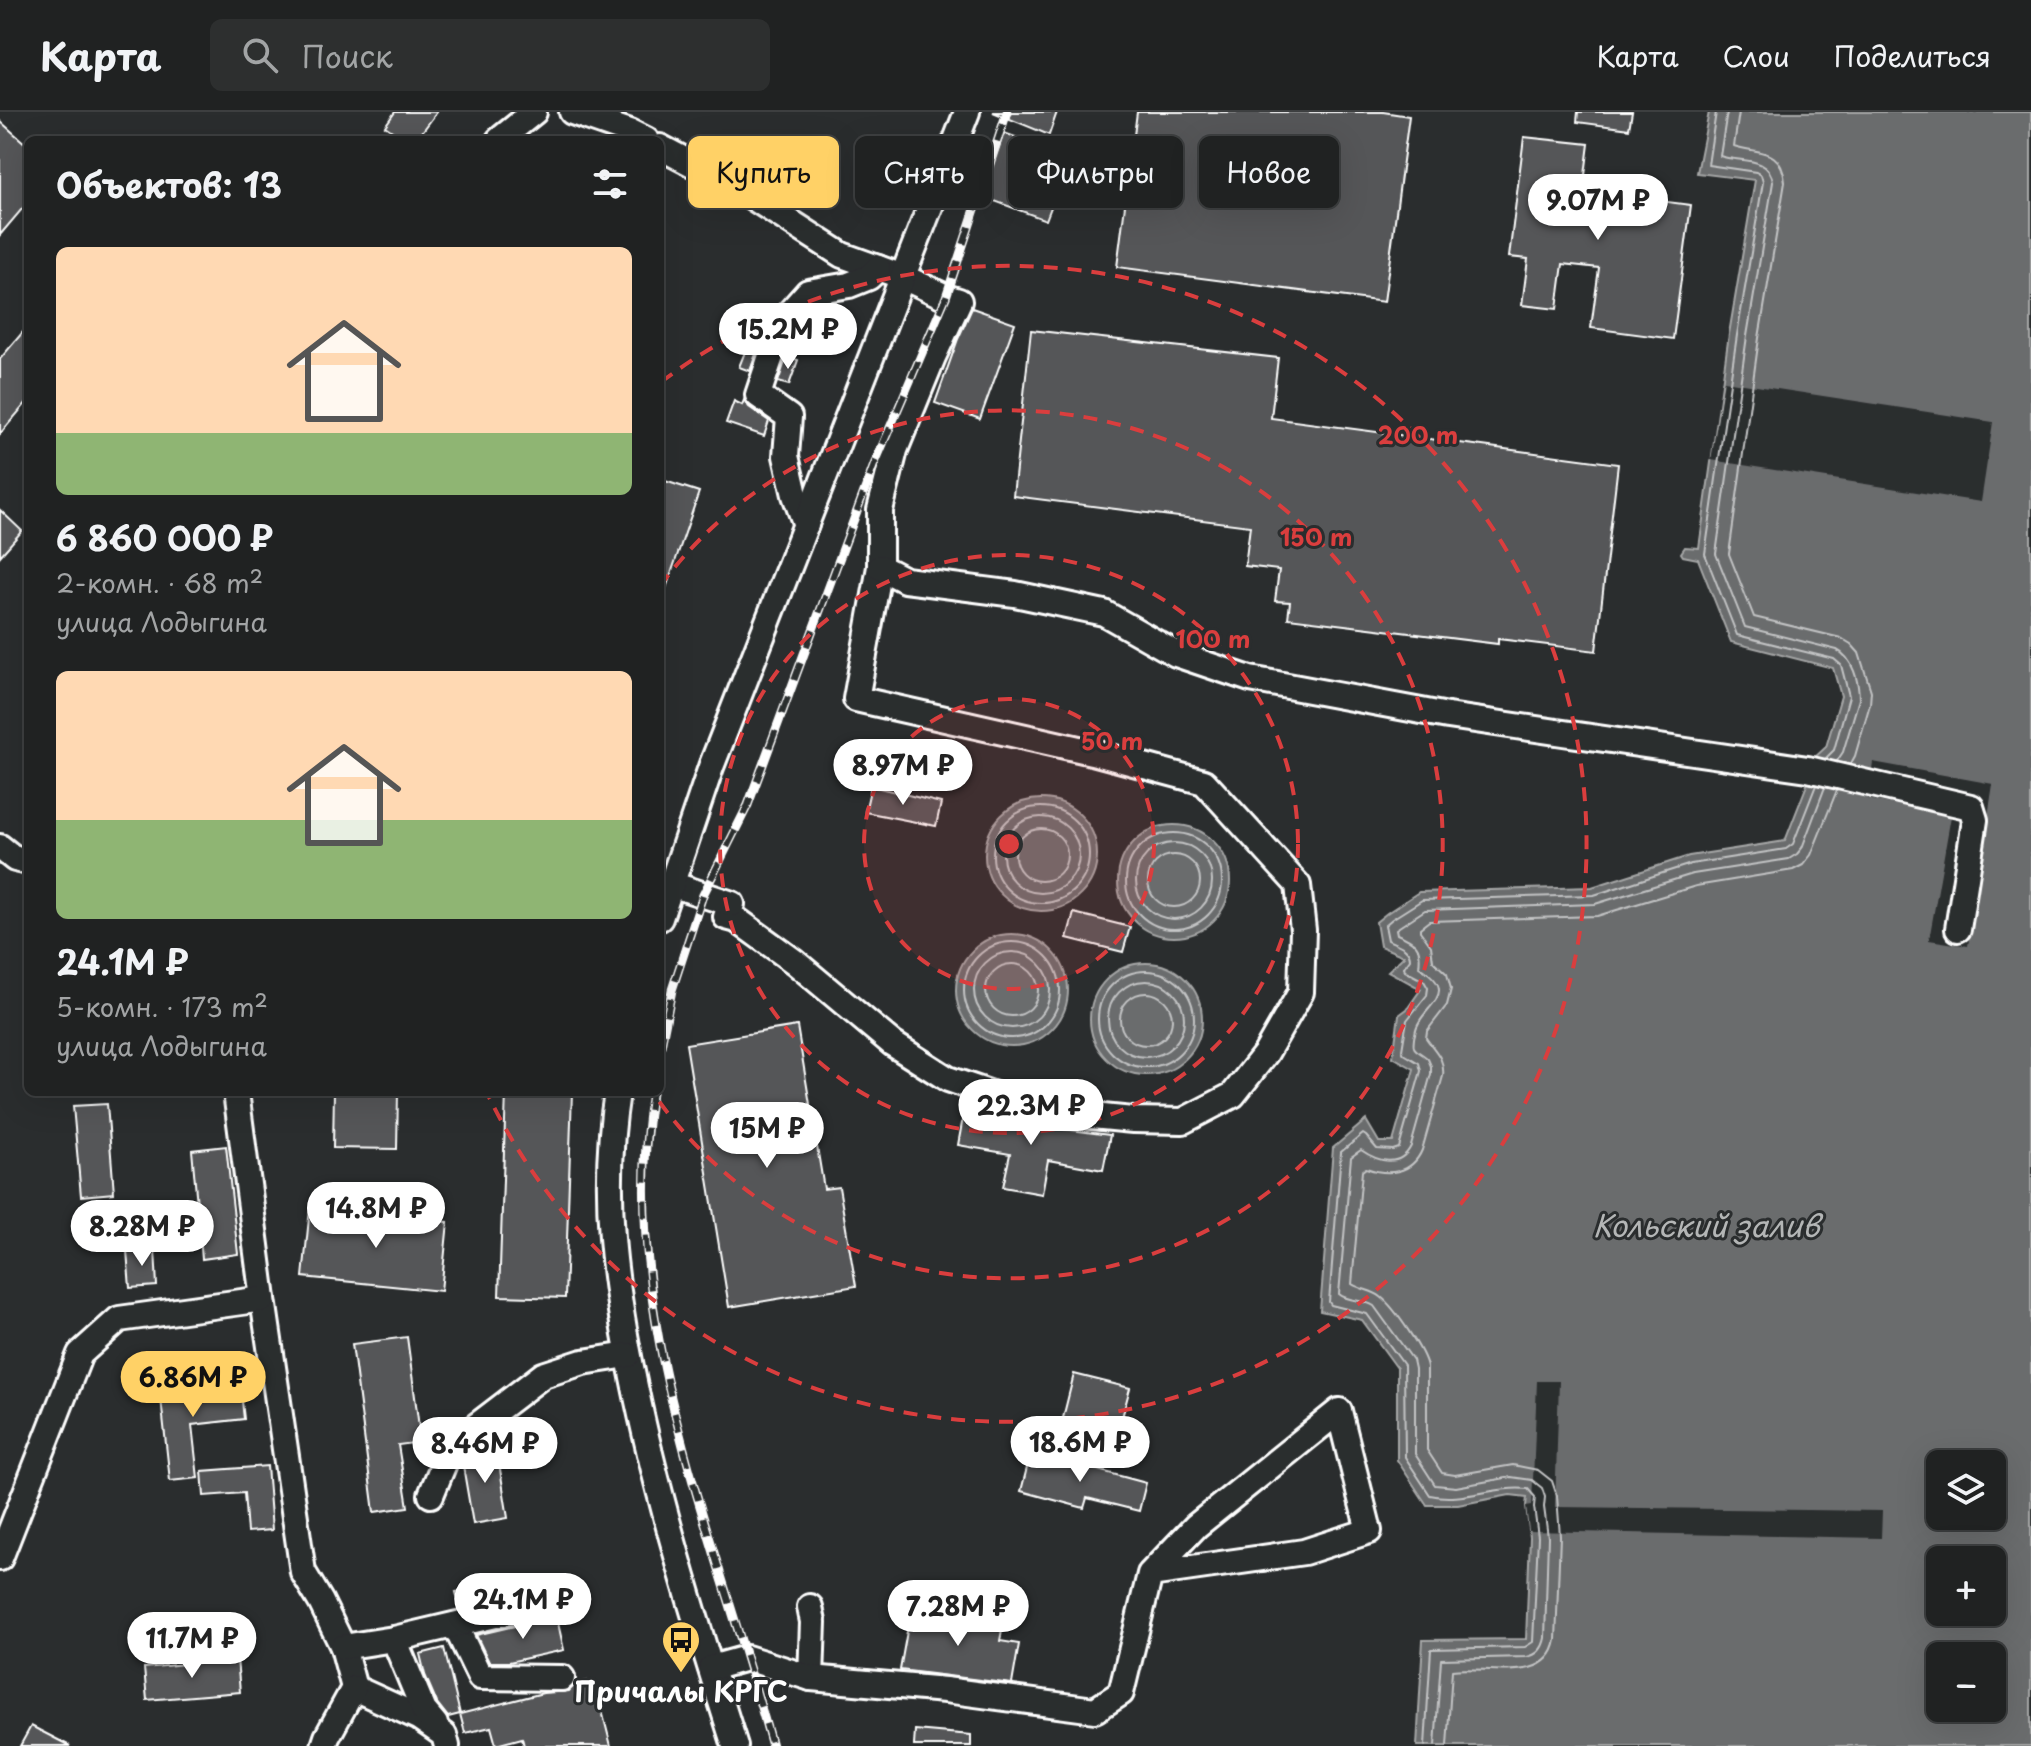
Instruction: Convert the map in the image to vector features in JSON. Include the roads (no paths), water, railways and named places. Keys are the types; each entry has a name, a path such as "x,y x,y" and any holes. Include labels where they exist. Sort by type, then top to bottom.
{"street":[{"path":"504,136 534,112"},
{"path":"572,112 638,136"},
{"path":"664,149 738,188 842,255 903,277 959,301 895,450 880,510 880,567 856,699 1092,752 1204,782 1298,885 1303,930 1301,992 1266,1053 1233,1095 1183,1121 1133,1120 1041,1111 948,1079 893,1044 729,911 665,884 806,525 903,277 967,112"},
{"path":"806,525 786,456 789,417 758,395 783,320 808,292 849,285 869,277 878,268"},
{"path":"880,567 905,580 1015,594 1104,613 1176,654 1250,679 1448,716 1808,769 1971,807 1975,820 1958,929"},
{"path":"0,847 15,859 24,861"},
{"path":"237,1096 303,1572 343,1647 354,1688 324,1746"},
{"path":"616,1096 611,1133 609,1208 628,1355 646,1444 735,1746"},
{"path":"0,1558 80,1354 119,1319 263,1299"},
{"path":"431,1495 447,1456 458,1440 543,1375 583,1362 628,1355"},
{"path":"711,1668 747,1658 811,1678 945,1690 1095,1710 1121,1693 1150,1574 1196,1526 1339,1411 1369,1531 1304,1552 1150,1574"},
{"path":"343,1647 394,1639 538,1605"},
{"path":"810,1607 813,1622 811,1678"},
{"path":"455,1625 480,1677 562,1678"},
{"path":"394,1639 424,1711 447,1742"},
{"path":"354,1688 418,1717 447,1742"}],"water":[{"name":"Кольский залив","path":"1709,112 2031,112 2031,1746 1417,1746 1423,1640 1526,1639 1530,1537 1527,1497 1510,1495 1458,1505 1427,1505 1397,1460 1397,1368 1362,1320 1320,1311 1333,1148 1366,1120 1379,1142 1393,1142 1414,1069 1393,1057 1399,1015 1421,989 1388,971 1404,956 1380,946 1376,922 1419,892 1592,887 1689,856 1785,841 1808,782 1813,759 1826,747 1841,696 1833,668 1731,642 1698,559 1681,553 1685,547 1699,548 1729,334 1755,180 1697,173"},
{"path":"1041,799 1062,803 1081,815 1093,834 1097,855 1093,876 1081,895 1062,907 1041,911 1020,907 1001,895 989,876 985,855 989,834 1001,815 1020,803"},
{"path":"1174,825 1195,829 1214,841 1226,860 1230,881 1226,902 1214,921 1195,933 1174,937 1153,933 1134,921 1122,902 1118,881 1122,860 1134,841 1153,829"},
{"path":"1012,934 1033,938 1052,950 1064,969 1068,990 1064,1011 1052,1030 1033,1042 1012,1046 991,1042 972,1030 960,1011 956,990 960,969 972,950 991,938"},
{"path":"1146,963 1167,967 1186,979 1198,998 1202,1019 1198,1040 1186,1059 1167,1071 1146,1075 1125,1071 1106,1059 1094,1040 1090,1019 1094,998 1106,979 1125,967"}],"railway":[{"path":"664,1031 672,990 703,895 748,805 874,465 946,297 1007,112"},
{"path":"652,1096 645,1155 645,1217 659,1340 687,1462 772,1746"}],"place":[{"name":"Причалы КРГС","path":"681,1674"}]}
